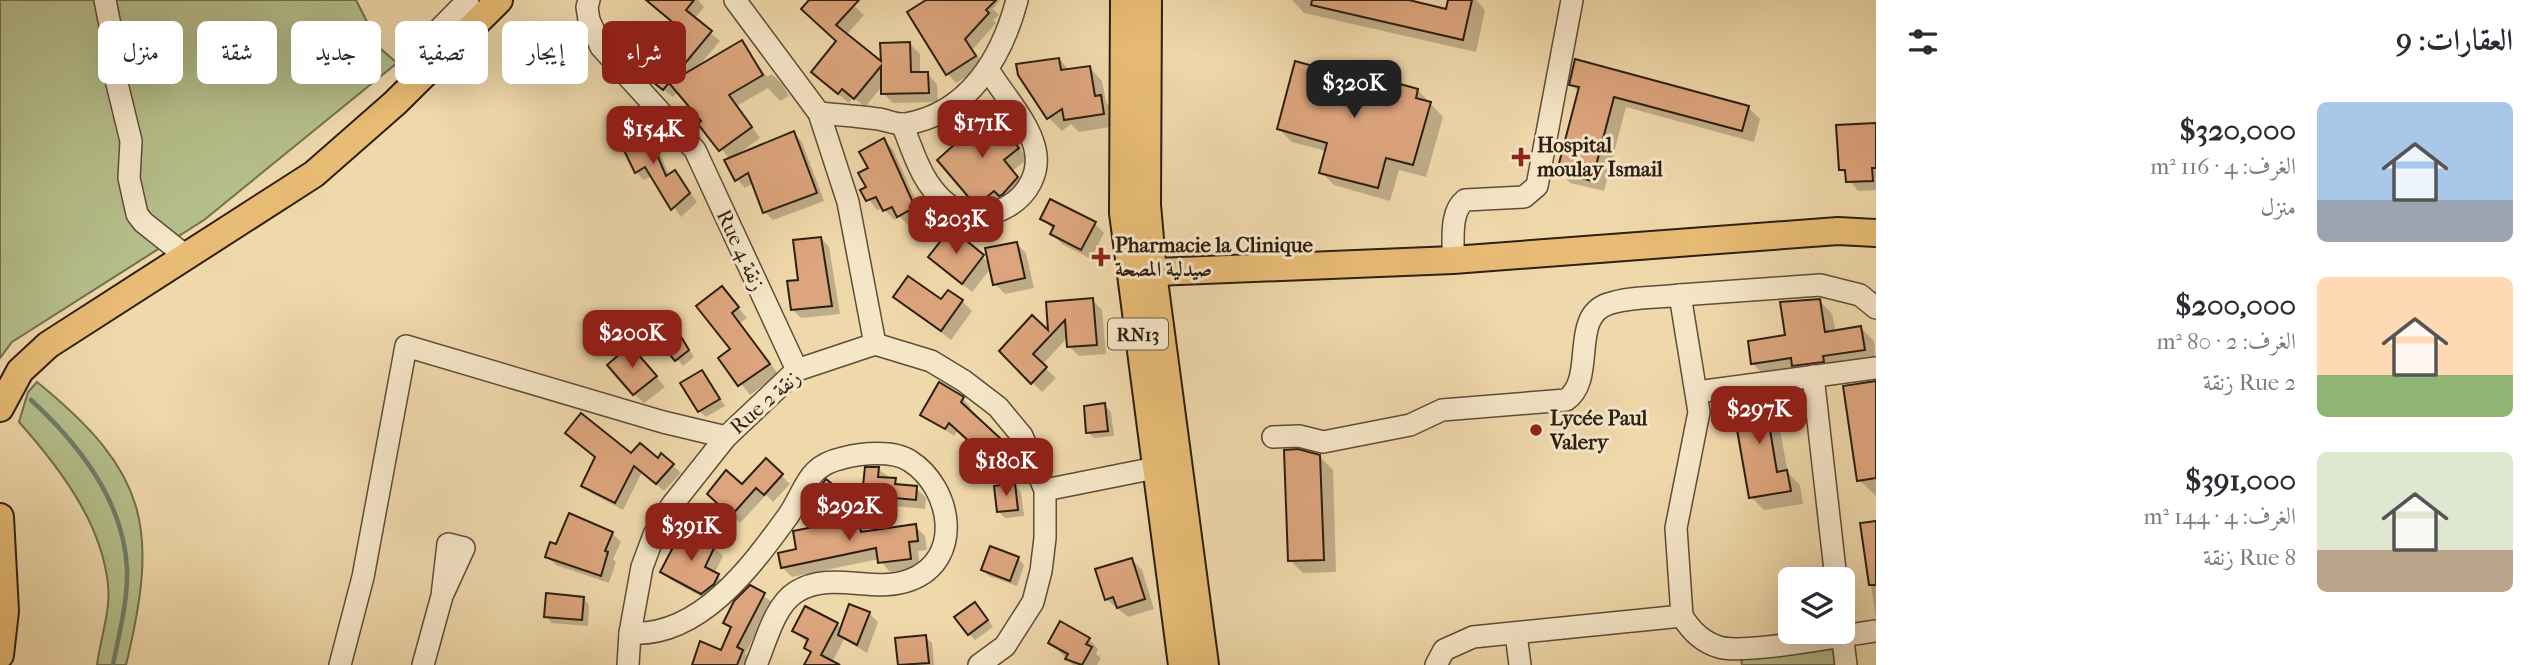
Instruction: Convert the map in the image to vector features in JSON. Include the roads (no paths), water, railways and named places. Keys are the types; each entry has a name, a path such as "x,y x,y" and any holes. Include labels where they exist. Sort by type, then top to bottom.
{"main road":[{"path":"0,408 13,381 48,345 314,174 411,88 499,0"},
{"name":"RN13","path":"1124,0 1123,213 1142,273 1205,665"},
{"name":"RN13","path":"1147,0 1147,205 1142,273 1155,468 1182,665"},
{"path":"1142,273 1453,260 1838,231 1876,233"},
{"path":"0,517 5,611 0,655"}],"street":[{"path":"105,0 111,30 112,64 131,141 129,177 137,214 187,257"},
{"path":"411,88 413,56 468,0"},
{"name":"Rue 4 زنقة","path":"589,0 589,20 601,47 695,150 797,370"},
{"path":"735,0 820,113 848,202 875,344 931,361 998,407 1022,436 1045,490 1045,538 1041,572 1033,602 1005,646 979,665"},
{"path":"820,113 902,124 946,108 979,84 989,71 1007,33 1017,0"},
{"path":"1453,260 1455,214 1459,204 1465,200 1524,197 1537,186 1572,0"},
{"path":"902,124 923,177 948,205 971,214 1011,207 1029,187 1035,151 1030,137 989,71"},
{"path":"1273,437 1299,436 1323,442 1410,425 1442,410 1566,400 1577,388 1586,336 1597,310 1609,303 1820,285 1860,295 1876,308"},
{"path":"1680,295 1698,392 1699,412 1676,528 1682,616 1702,640 1732,657 1794,644"},
{"name":"Rue 2 زنقة","path":"628,665 630,633 642,567 654,535 672,505 726,437 797,370 875,344"},
{"path":"340,665 363,577 406,346 663,422 726,437"},
{"path":"1698,392 1876,368"},
{"path":"1813,376 1835,567"},
{"path":"630,633 649,634 671,628 710,605 730,586 789,514 812,472 827,461 878,454 905,458 925,471 936,485 947,523 940,556 927,571 909,581 871,584 820,583 797,591 782,606 756,665"},
{"path":"1045,490 1155,468"},
{"path":"423,665 442,596"},
{"path":"1436,665 1444,650 1473,637 1682,616"},
{"path":"1855,633 1876,631"},
{"path":"1516,634 1520,665"},
{"path":"1843,644 1846,665"}],"waterway":[{"path":"31,400 82,455 108,498 117,521 124,544 127,581 113,665"}],"place":[{"name":"Hospital moulay Ismail","path":"1521,157"},
{"name":"Pharmacie la Clinique صيدلية المصحة","path":"1101,257"},
{"name":"Lycée Paul Valery","path":"1536,430"}]}
